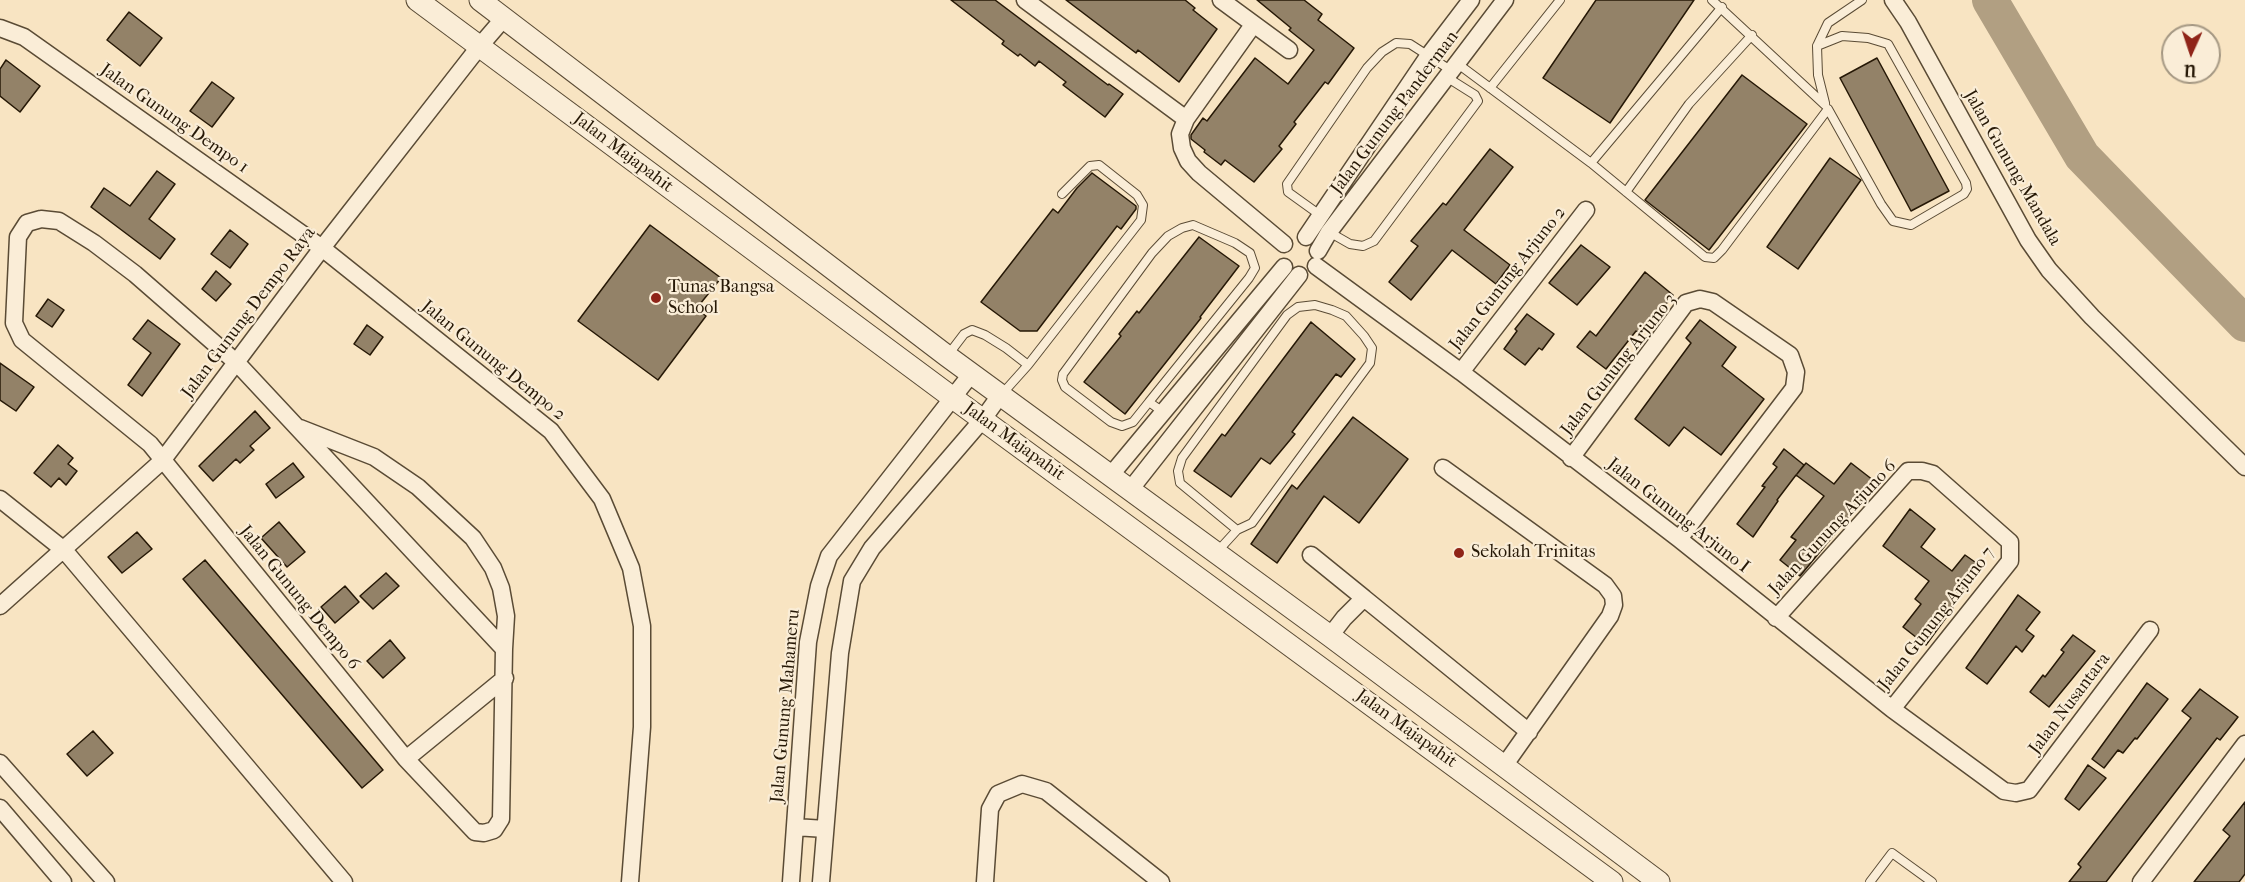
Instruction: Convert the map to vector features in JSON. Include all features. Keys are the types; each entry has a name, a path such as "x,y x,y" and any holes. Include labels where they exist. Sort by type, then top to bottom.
{"street":[{"name":"Jalan Majapahit","path":"417,0 953,398 1612,882"},
{"name":"Jalan Majapahit","path":"480,0 947,356 1330,636 1659,882"},
{"path":"1024,0 1186,119"},
{"path":"1221,0 1289,50"},
{"name":"Jalan Gunung Panderman","path":"1306,237 1429,55 1471,0"},
{"name":"Jalan Gunung Panderman","path":"1317,258 1329,232 1505,0"},
{"name":"Jalan Gunung Mandala","path":"1893,0 1908,22 2028,240 2049,270 2092,317 2245,466"},
{"name":"Jalan Gunung Dempo Raya","path":"0,606 162,461 322,248 504,18"},
{"path":"1253,25 1186,119 1180,134 1188,161 1199,173 1284,244"},
{"name":"Jalan Gunung Dempo 1","path":"0,28 24,37 322,248"},
{"name":"Jalan Gunung Arjuno 2","path":"1461,372 1586,210"},
{"name":"Jalan Gunung Dempo 6","path":"297,426 374,457 418,487 473,538 493,568 501,588 506,616 501,819 494,830 484,833 475,832 406,759 150,444 22,340 14,323 15,256 18,237 27,223 41,219 59,221 94,243 135,274 237,363 504,649"},
{"path":"1298,236 1306,237 1315,244 1317,258 1311,271 1299,275 1291,273 1284,267 1280,255 1284,244 1298,236"},
{"name":"Jalan Gunung Dempo 2","path":"322,248 551,431 602,499 631,568 642,626 642,727 630,882"},
{"name":"Jalan Gunung Arjuno I","path":"1317,258 1571,458 1679,539 1892,709 2004,791 2016,793"},
{"path":"1110,476 1156,407 1284,267"},
{"path":"1130,490 1299,275"},
{"name":"Jalan Gunung Arjuno 3","path":"1571,458 1686,303 1700,299 1713,302 1790,356 1796,372 1794,388 1679,539"},
{"name":"Jalan Gunung Mahameru","path":"791,882 808,642 819,586 829,556 972,373"},
{"path":"821,882 840,653 852,581 872,548 983,419 1001,394"},
{"path":"1443,468 1605,585 1612,596 1614,605 1610,616 1504,766"},
{"name":"Jalan Gunung Arjuno 6","path":"1776,618 1908,471 1933,474 2010,542 2012,552"},
{"path":"0,499 64,550 344,882"},
{"name":"Jalan Gunung Arjuno 7","path":"1892,709 2010,561 2012,552"},
{"path":"1311,555 1529,732"},
{"path":"1330,636 1364,598"},
{"name":"Jalan Nusantara","path":"2016,793 2029,790 2150,630"},
{"path":"406,759 505,678"},
{"path":"2142,882 2245,744"},
{"path":"0,763 106,882"},
{"path":"985,882 990,809 998,794 1022,784 1046,791 1161,882"},
{"path":"1533,822 1549,800"},
{"path":"0,808 63,882"},
{"path":"795,827 825,829"}],"lane":[{"path":"1490,88 1560,0"},
{"path":"1712,0 1752,35 1826,107"},
{"path":"1817,46 1842,36 1868,38 1888,44 1966,183 1967,189 1964,194 1911,225 1893,221 1826,107 1818,75 1817,46 1828,23 1848,3 1862,0"},
{"path":"1592,163 1722,7"},
{"path":"1626,192 1689,104 1752,35"},
{"path":"1320,215 1288,192 1287,184 1367,68 1382,52 1396,44 1410,44 1453,71 1490,88 1592,163 1705,257 1714,258 1826,107"},
{"path":"1329,232 1350,244 1363,246 1374,241 1478,101 1453,71"},
{"path":"1001,394 1028,365 1141,220 1143,205 1137,195 1099,165 1090,166 1062,194"},
{"path":"1193,225 1235,243 1250,253 1255,268 1156,407 1133,422 1122,426 1110,422 1065,387 1062,380 1063,374 1152,253 1168,236 1193,225"},
{"path":"1216,553 1237,530 1252,523 1370,363 1372,348 1346,316 1315,305 1298,307 1287,315 1182,458 1178,471 1180,483 1237,530"},
{"path":"947,356 964,334 972,330 985,334 1028,365"},
{"path":"1870,882 1892,853 1932,882"}],"building":[{"path":"951,0 995,0 1123,94 1105,117 1063,85 1066,82 1039,61 1035,66 1020,54 1018,56 1002,44 1004,41"},
{"path":"1066,0 1185,0 1195,8 1193,10 1217,29 1179,82 1138,50 1136,53"},
{"path":"1257,0 1304,0 1322,14 1318,20 1354,48 1328,84 1325,82 1294,122 1296,124 1279,146 1282,149 1254,182 1225,160 1221,165 1191,139 1191,135 1203,118 1207,121 1255,58 1288,84 1314,50"},
{"path":"1596,0 1694,0 1610,123 1543,78"},
{"path":"129,12 162,38 140,66 107,40"},
{"path":"1877,58 1949,191 1911,211 1840,78"},
{"path":"6,60 40,86 20,112 0,96 0,69"},
{"path":"1742,75 1807,124 1709,250 1645,200"},
{"path":"212,82 234,98 212,127 190,111"},
{"path":"1490,149 1513,167 1464,230 1510,265 1496,284 1452,250 1411,300 1389,282 1418,246 1411,241 1443,203 1446,205"},
{"path":"1830,158 1861,180 1798,269 1767,247"},
{"path":"157,171 175,184 149,219 175,239 160,259 91,207 104,188 130,206"},
{"path":"1092,173 1136,206 1136,209 1121,229 1117,226 1037,331 1020,331 981,302 1053,209 1058,213"},
{"name":"Tunas Bangsa School","path":"650,225 721,278 696,309 706,316 658,380 578,321"},
{"path":"230,230 248,244 230,268 211,254"},
{"path":"1199,237 1239,266 1125,414 1084,382 1121,336 1119,334 1137,311 1139,313"},
{"path":"1581,245 1610,267 1577,305 1549,283"},
{"path":"216,271 231,284 216,301 202,289"},
{"path":"1645,272 1673,295 1655,318 1652,316 1639,333 1636,331 1606,369 1577,347 1590,331 1596,336"},
{"path":"48,299 64,310 52,327 36,316"},
{"path":"1527,314 1554,334 1542,350 1539,348 1525,365 1504,349"},
{"path":"148,320 180,344 142,396 128,385 151,353 133,339"},
{"path":"1700,320 1736,347 1722,366 1764,399 1721,455 1684,427 1669,446 1635,419 1691,343 1686,338"},
{"path":"1311,322 1355,359 1341,377 1336,374 1292,432 1295,434 1270,464 1261,458 1231,497 1194,471 1222,434 1225,436"},
{"path":"367,325 383,337 370,355 354,344"},
{"path":"0,363 34,387 16,411 0,400"},
{"path":"255,411 270,428 250,446 254,450 240,463 236,459 213,481 199,466"},
{"path":"1353,417 1408,459 1359,523 1324,496 1277,563 1251,544 1292,485 1297,489"},
{"path":"58,445 73,458 68,464 77,471 66,485 59,478 51,487 34,473"},
{"path":"1784,449 1804,465 1797,474 1806,463 1834,484 1851,463 1878,484 1800,576 1780,560 1796,540 1791,537 1824,496 1796,475 1753,537 1737,524 1765,487 1762,486 1777,467 1773,464"},
{"path":"293,463 304,477 276,498 266,484"},
{"path":"1910,509 1935,529 1921,547 1952,571 1965,555 1982,567 1926,645 1903,627 1921,604 1915,599 1929,581 1883,546"},
{"path":"279,522 305,552 287,567 261,538"},
{"path":"137,532 152,549 122,573 108,557"},
{"path":"205,560 383,770 362,788 183,579"},
{"path":"386,573 399,586 373,609 360,596"},
{"path":"345,586 359,602 335,623 321,607"},
{"path":"2018,595 2040,612 2026,630 2034,636 2022,652 2016,646 1987,684 1966,668"},
{"path":"2073,635 2095,651 2049,707 2030,692 2064,652 2061,650"},
{"path":"390,640 405,658 383,678 367,661"},
{"path":"2147,683 2168,699 2137,739 2135,738 2123,753 2118,750 2104,768 2092,759"},
{"path":"2200,689 2238,717 2220,740 2217,738 2106,882 2069,882 2081,867 2078,864 2191,718 2182,711"},
{"path":"93,731 113,753 87,776 67,754"},
{"path":"2088,765 2106,778 2079,810 2065,799"},
{"path":"2245,802 2245,874 2239,882 2194,882 2230,836 2223,830"}],"waterway":[{"path":"1990,0 2082,156 2245,324"}],"place":[{"name":"Tunas Bangsa School","path":"656,298"},
{"name":"Sekolah Trinitas","path":"1459,553"}]}
